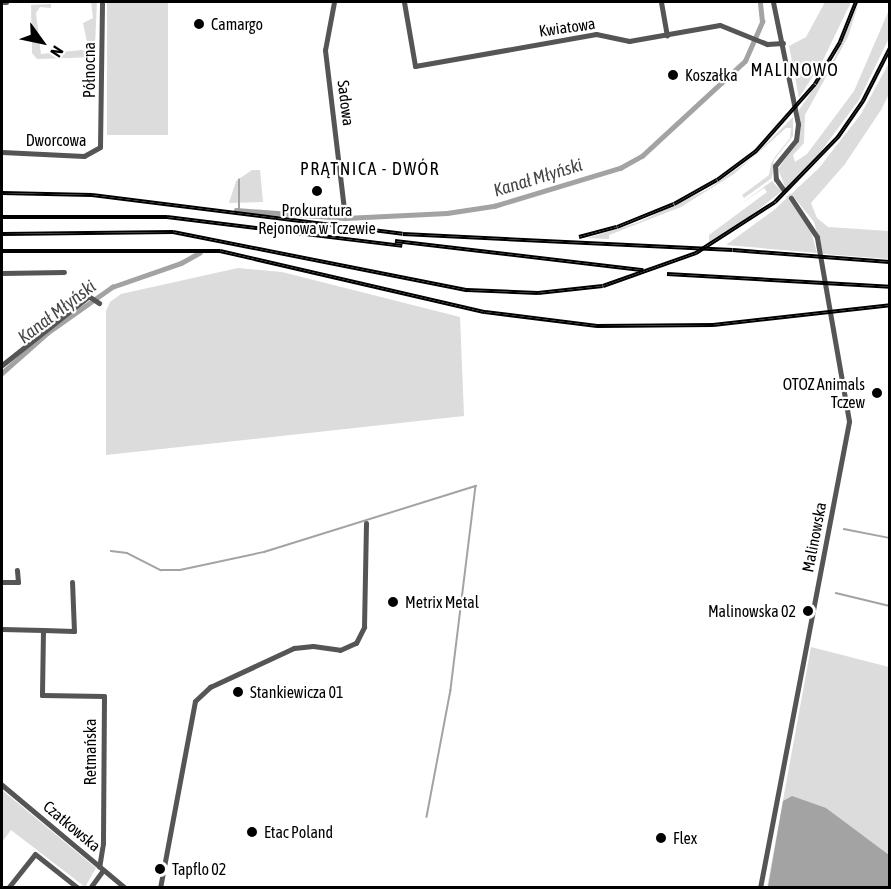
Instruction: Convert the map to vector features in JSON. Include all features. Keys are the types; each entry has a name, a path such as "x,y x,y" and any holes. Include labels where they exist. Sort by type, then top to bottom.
{"street":[{"name":"Północna","path":"102,2 102,139"},
{"name":"Sadowa","path":"334,2 325,50 344,210"},
{"name":"Kwiatowa","path":"404,2 416,66 596,34 623,41 723,25 761,42 783,43"},
{"path":"661,2 667,35"},
{"path":"773,2 783,43 798,129 794,143 776,166 776,179 783,189"},
{"name":"Dworcowa","path":"2,153 88,155 98,150 102,139"},
{"name":"Malinowska","path":"760,888 849,421 817,237 791,198"},
{"path":"2,273 64,272"},
{"path":"2,365 89,297 99,303"},
{"path":"160,888 195,701 210,687 294,648 313,646 338,650 356,643 364,627 366,523"},
{"path":"2,582 18,582 17,570"},
{"path":"2,629 74,631 72,582"},
{"name":"Retmańska","path":"43,630 42,695 104,696 101,868"},
{"name":"Czatkowska","path":"2,785 125,888"},
{"path":"8,888 35,854 78,888"},
{"path":"90,888 101,868"}],"shaded area":[{"path":"91,2 97,2 95,46 87,42 83,23 93,18"},
{"path":"107,2 168,2 168,135 107,135"},
{"path":"825,2 851,2 823,60 799,98 789,46 806,37"},
{"path":"859,2 848,37 805,115 804,143 793,155 795,162 807,154 854,91 889,10 889,38 859,100 819,154 791,184 744,221 709,242 709,235 767,192 764,188 738,206 772,181 781,191 785,187 778,169 799,140 799,110 834,59"},
{"path":"51,4 51,8 40,7 36,13 41,54 82,50 97,57 37,59 32,53 31,5"},
{"path":"889,63 889,94 881,110 845,164 811,203 817,218 828,227 889,231 889,259 823,254 814,222 793,196 789,200 811,231 817,253 726,245 774,210 819,168 861,114"},
{"path":"793,117 793,136 774,160 772,178 744,198 742,195 769,175 771,164 790,138 791,128 786,128 734,174 681,207 609,235 609,239 587,238 639,222 708,189 752,158"},
{"path":"252,170 260,170 263,202 229,203 236,181"},
{"path":"238,268 282,272 460,317 464,416 106,455 106,311 110,302 121,294"},
{"path":"811,647 889,667 889,887 767,888"},
{"path":"2,790 96,868 85,887 11,830 2,842"},
{"path":"792,796 826,808 889,855 889,887 768,887 783,801"}],"waterway":[{"name":"Kanał Młyński","path":"236,210 345,218 447,213 494,206 620,168 642,156 745,61 762,22 760,2"},
{"path":"239,180 239,209"},
{"name":"Kanał Młyński","path":"2,373 47,333 112,287 181,263 199,253"},
{"path":"111,551 127,553 161,570 180,570 264,552 476,486 451,690 427,817"},
{"path":"844,529 890,538"},
{"path":"836,593 890,606"}],"tunnel":[{"path":"783,189 791,198"}],"railway":[{"path":"579,237 617,227 674,204 717,180 756,151 815,84 840,42 856,2"},
{"path":"2,234 173,232 467,290 538,293 603,286 696,253 775,202 838,137 863,101 890,48"},
{"path":"2,193 92,195 403,234 733,250 890,262"},
{"path":"2,217 167,217 402,246"},
{"path":"395,241 643,270"},
{"path":"2,251 220,251 485,312 597,326 713,325 890,305"},
{"path":"667,274 890,287"}],"place":[{"name":"Camargo","path":"199,24"},
{"name":"Koszałka","path":"673,75"},
{"name":"Prokuratura Rejonowa w Tczewie","path":"317,191"},
{"name":"OTOZ Animals Tczew","path":"877,393"},
{"name":"Metrix Metal","path":"393,602"},
{"name":"Malinowska 02","path":"808,611"},
{"name":"Stankiewicza 01","path":"238,692"},
{"name":"Etac Poland","path":"252,832"},
{"name":"Flex","path":"661,838"},
{"name":"Tapflo 02","path":"160,869"}],"district":[{"name":"MALINOWO","path":"795,70"},
{"name":"PRĄTNICA - DWÓR","path":"370,169"}]}
